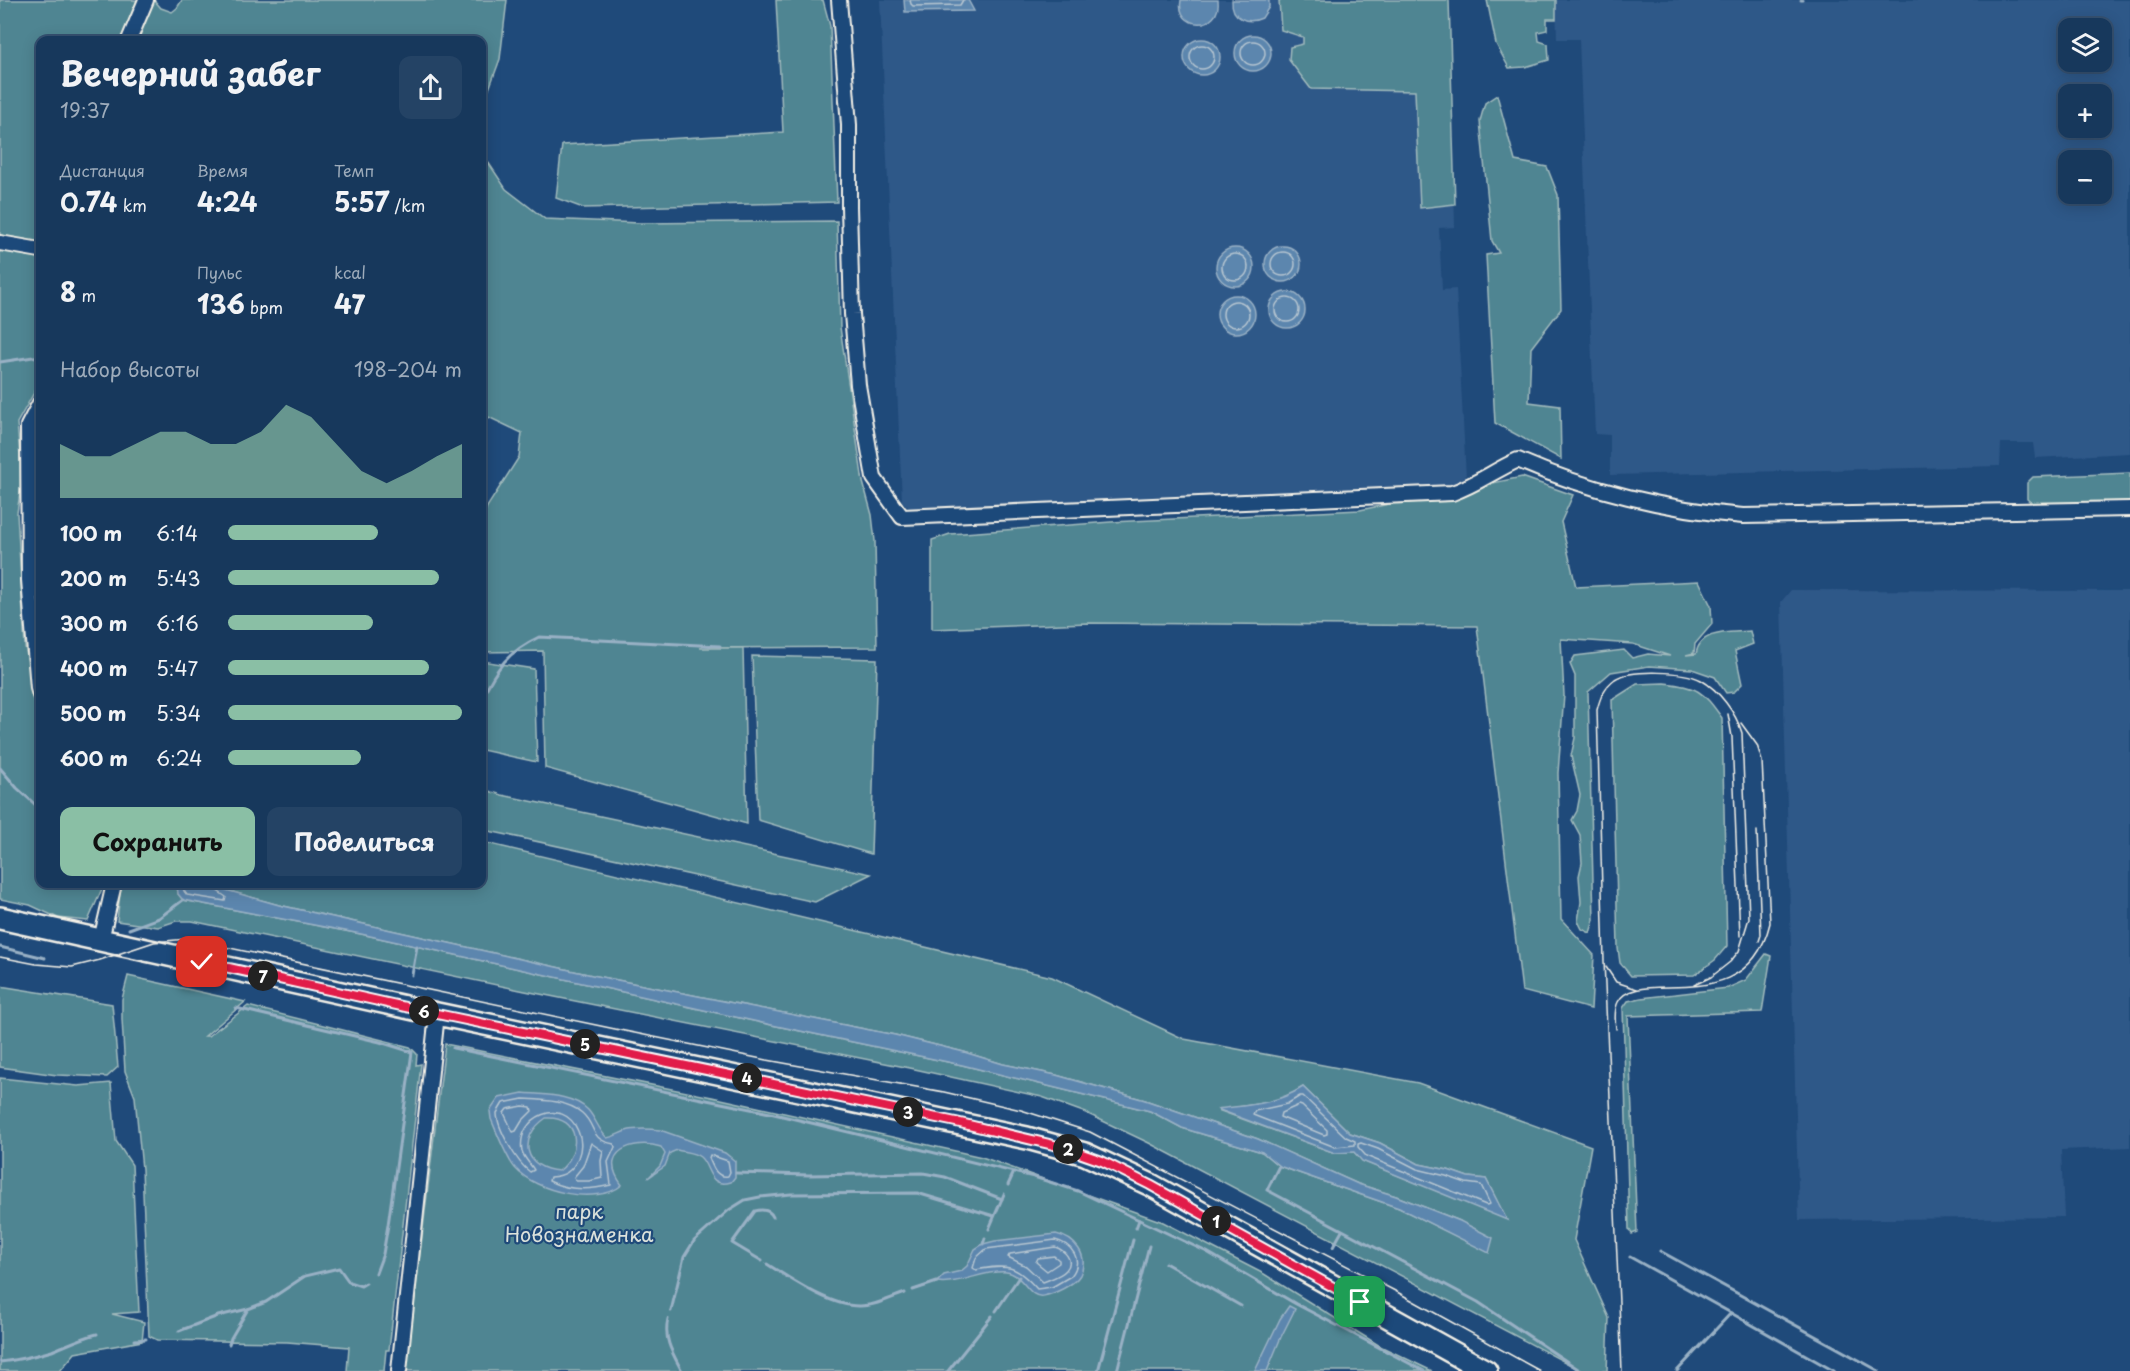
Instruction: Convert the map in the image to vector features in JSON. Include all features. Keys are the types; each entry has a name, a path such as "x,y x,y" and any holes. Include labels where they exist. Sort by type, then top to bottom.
{"main road":[{"path":"0,918 114,947 725,1088 1019,1148 1068,1161 1126,1186 1463,1371"},
{"path":"0,930 114,947"},
{"path":"436,1020 956,1122 1085,1154 1150,1185 1486,1371"}],"street":[{"path":"131,36 146,0"},
{"path":"839,0 849,125 852,302 858,385 874,478 902,517 1452,493 1465,489 1498,468 1518,460 1535,468 1617,494 1732,516 2130,509"},
{"path":"0,243 36,249"},
{"path":"36,411 28,426 28,495 29,580 36,667"},
{"path":"114,888 114,947"},
{"path":"399,1371 436,1020"}],"shaded area":[{"path":"880,0 1449,0 1455,227 1439,228 1442,290 1456,289 1466,478 1450,488 910,509 902,501"},
{"path":"1556,0 2130,0 2130,453 2035,458 2033,443 2001,443 2000,466 1610,475 1610,435 1595,434 1579,39 1557,39"},
{"path":"1791,590 2130,591 2130,1147 2061,1150 2064,1217 1799,1220 1781,602"}],"green space":[{"path":"0,0 137,0 125,36 36,36 36,389 17,423 22,479 17,513 25,647 36,699 36,888 102,888 88,921 58,918 30,905 0,899"},
{"path":"148,0 154,0 161,8 172,12 182,0 507,0 500,59 486,97 486,36 134,36"},
{"path":"776,0 823,0 830,26 837,202 583,208 556,198 562,145 783,132"},
{"path":"1279,0 1449,0 1455,204 1420,208 1415,91 1311,89 1289,60 1290,47 1303,44 1303,37 1281,30"},
{"path":"1487,0 1556,0 1556,19 1547,19 1547,30 1538,32 1539,41 1548,44 1549,60 1525,67 1509,68 1496,44"},
{"path":"1497,95 1515,161 1547,167 1558,195 1561,309 1531,348 1529,402 1560,406 1561,459 1495,423 1486,255 1499,253 1492,241 1480,121 1485,103"},
{"path":"486,159 506,189 545,219 640,223 837,221 840,327 863,482 872,515 875,541 877,647 700,648 743,648 747,824 545,768 543,651 486,652 486,510 519,457 522,433 486,416"},
{"path":"36,421 36,570 35,553 34,437"},
{"path":"2130,473 2130,502 2034,505 2027,499 2027,483 2033,477"},
{"path":"1522,477 1573,495 1561,522 1576,587 1699,581 1711,606 1712,624 1695,644 1694,653 1686,655 1696,654 1703,640 1717,634 1750,631 1753,644 1735,651 1742,684 1734,692 1726,693 1715,677 1692,669 1649,666 1611,672 1588,692 1594,920 1590,933 1582,929 1578,921 1581,902 1579,876 1582,863 1580,835 1572,820 1577,811 1580,795 1571,756 1575,738 1575,676 1570,664 1575,656 1624,650 1632,658 1648,654 1670,656 1633,644 1561,639 1564,695 1558,773 1561,919 1594,955 1591,1009 1522,991 1477,626 1088,623 932,629 932,540 950,534 1111,522 1360,510"},
{"path":"752,656 877,659 871,854 758,820"},
{"path":"486,662 534,669 537,762 486,751"},
{"path":"1664,683 1685,686 1698,691 1722,718 1727,946 1715,960 1694,975 1631,976 1620,963 1618,948 1612,700 1637,684"},
{"path":"486,790 871,874 815,902 489,831 486,824"},
{"path":"486,843 1052,977 1184,1039 1418,1083 1591,1146 1574,1240 1609,1318 1607,1371 1582,1371 1149,1143 1086,1113 1042,1097 192,921 176,921 158,927 117,921 121,888 177,888 178,894 183,900 361,934 962,1065 1150,1111 1182,1128 1262,1152 1279,1166 1399,1208 1489,1252 1460,1221 1358,1184 1258,1139 1145,1100 1056,1075 1003,1064 895,1035 592,975 279,905 223,888 486,888","holes":["1303,1087 1350,1133 1380,1143 1419,1164 1468,1177 1486,1179 1506,1219 1363,1161 1354,1152 1335,1153 1218,1110 1285,1098"]},
{"path":"1766,954 1771,956 1762,1012 1628,1016 1637,1232 1632,1234 1629,1229 1623,1008 1628,1001 1641,998 1728,988 1746,980"},
{"path":"128,976 245,1002 205,1036 248,1006 410,1047 417,1054 416,1065 421,1064 389,1350 386,1350 384,1371 347,1371 349,1347 287,1342 157,1340 149,1336 142,1169 135,1097 125,1071 122,999"},
{"path":"0,986 112,1004 118,1067 107,1077 57,1075 0,1067"},
{"name":"парк Новознаменка","path":"445,1044 712,1097 982,1157 1163,1222 1264,1274 1380,1346 1432,1371 406,1371"},
{"path":"0,1078 78,1086 111,1083 116,1141 132,1165 139,1312 112,1314 144,1322 142,1341 75,1353 60,1371 0,1371"}],"water":[{"path":"904,0 968,0 974,11 905,12"},
{"path":"1181,0 1218,0 1217,10 1213,18 1206,22 1191,22 1181,10"},
{"path":"1232,0 1269,0 1269,7 1262,18 1251,21 1237,15 1232,6"},
{"path":"1253,35 1266,40 1271,53 1266,66 1253,71 1240,66 1235,53 1240,40"},
{"path":"1202,39 1214,45 1220,57 1214,69 1202,75 1190,69 1184,57 1190,45"},
{"path":"1283,246 1296,251 1301,264 1296,277 1283,282 1270,277 1265,264 1270,251"},
{"path":"1235,248 1248,254 1254,267 1248,280 1235,286 1222,280 1216,267 1222,254"},
{"path":"1287,292 1300,297 1305,310 1300,323 1287,328 1274,323 1269,310 1274,297"},
{"path":"1236,295 1243,296 1249,301 1254,307 1254,321 1249,327 1243,332 1236,333 1229,332 1223,327 1218,321 1217,314 1218,307 1223,301 1229,296"},
{"path":"177,888 223,888 279,905 592,975 895,1035 1003,1064 1056,1075 1145,1100 1258,1139 1358,1184 1460,1221 1493,1238 1489,1253 1399,1208 1279,1166 1262,1152 1182,1128 1150,1111 962,1065 361,934 183,900 178,894"},
{"path":"1303,1087 1350,1133 1380,1143 1419,1164 1468,1177 1486,1179 1507,1220 1362,1161 1354,1152 1335,1153 1217,1109 1271,1101"},
{"path":"523,1093 566,1098 588,1110 607,1138 630,1130 660,1130 725,1153 735,1161 735,1177 731,1182 718,1182 700,1157 677,1150 670,1153 665,1166 648,1178 660,1166 665,1154 661,1147 640,1144 622,1150 616,1156 615,1174 622,1185 611,1191 598,1195 583,1195 551,1189 525,1176 515,1168 509,1158 491,1119 490,1111 499,1098","holes":["546,1118 558,1119 572,1129 574,1137 572,1155 559,1171 538,1165 528,1151 531,1134 537,1126"]},
{"path":"1056,1234 1074,1243 1082,1254 1083,1261 1083,1268 1077,1279 1058,1291 1038,1296 1033,1294 1017,1277 1006,1272 937,1282 944,1275 961,1271 967,1266 975,1249 983,1244"},
{"path":"1289,1306 1295,1309 1267,1371 1255,1371 1280,1319"}],"waterway":[{"path":"0,362 36,357"},
{"path":"486,691 504,661 519,648 539,637 720,646"},
{"path":"0,768 36,805"},
{"path":"129,929 159,918 183,900"},
{"path":"412,975 417,946"},
{"path":"0,947 45,958"},
{"path":"236,1008 380,1042 412,1052 388,1225 383,1254 376,1273"},
{"path":"453,1048 770,1113 1034,1177 1078,1191 1207,1252 1296,1304 1424,1371"},
{"path":"1279,1166 1267,1190 1478,1302 1581,1371"},
{"path":"1008,1185 1014,1172"},
{"path":"736,1173 809,1175 923,1173 945,1177 1002,1199"},
{"path":"671,1311 684,1257 694,1241 729,1210 745,1200 791,1194 917,1193 994,1216"},
{"path":"989,1229 1004,1194"},
{"path":"762,1261 732,1243 755,1211 766,1211 773,1217"},
{"path":"1136,1228 1139,1220"},
{"path":"1333,1247 1342,1231"},
{"path":"983,1244 985,1238"},
{"path":"1098,1371 1133,1240"},
{"path":"1117,1371 1149,1246"},
{"path":"1660,1251 1879,1371"},
{"path":"1630,1257 1731,1313"},
{"path":"1165,1263 1241,1306"},
{"path":"767,1264 812,1291 849,1305 871,1305 905,1293"},
{"path":"229,1344 248,1309 266,1302 305,1276 339,1268 349,1282 361,1286 366,1283"},
{"path":"996,1311 1019,1277"},
{"path":"913,1290 937,1282"},
{"path":"179,1331 218,1316 248,1309"},
{"path":"1677,1371 1731,1313 1834,1371"},
{"path":"948,1371 992,1316"},
{"path":"668,1319 668,1340 682,1371"},
{"path":"0,1362 52,1351 97,1334"},
{"path":"135,1340 146,1339"}],"tram line":[{"path":"1622,1371 1604,961 1597,710 1605,689 1615,679 1623,676 1658,672 1701,680 1726,703 1742,733 1749,918 1739,951 1730,962 1711,977 1694,985"},
{"path":"1728,714 1732,737 1740,936"},
{"path":"1616,1029 1615,1016 1618,1002 1629,992 1646,988 1692,986 1716,982 1739,972 1757,954 1770,923 1762,761 1757,745 1741,723"},
{"path":"1757,831 1761,935 1759,941"},
{"path":"0,957 36,964 72,967 154,942 187,939 615,1029 767,1060 944,1092 1021,1110 1090,1132 1397,1292 1540,1371"},
{"path":"1606,967 1616,982 1637,989"}],"route":[{"path":"202,962 437,1014 956,1122 1062,1147 1102,1161 1150,1185 1360,1302"}]}
